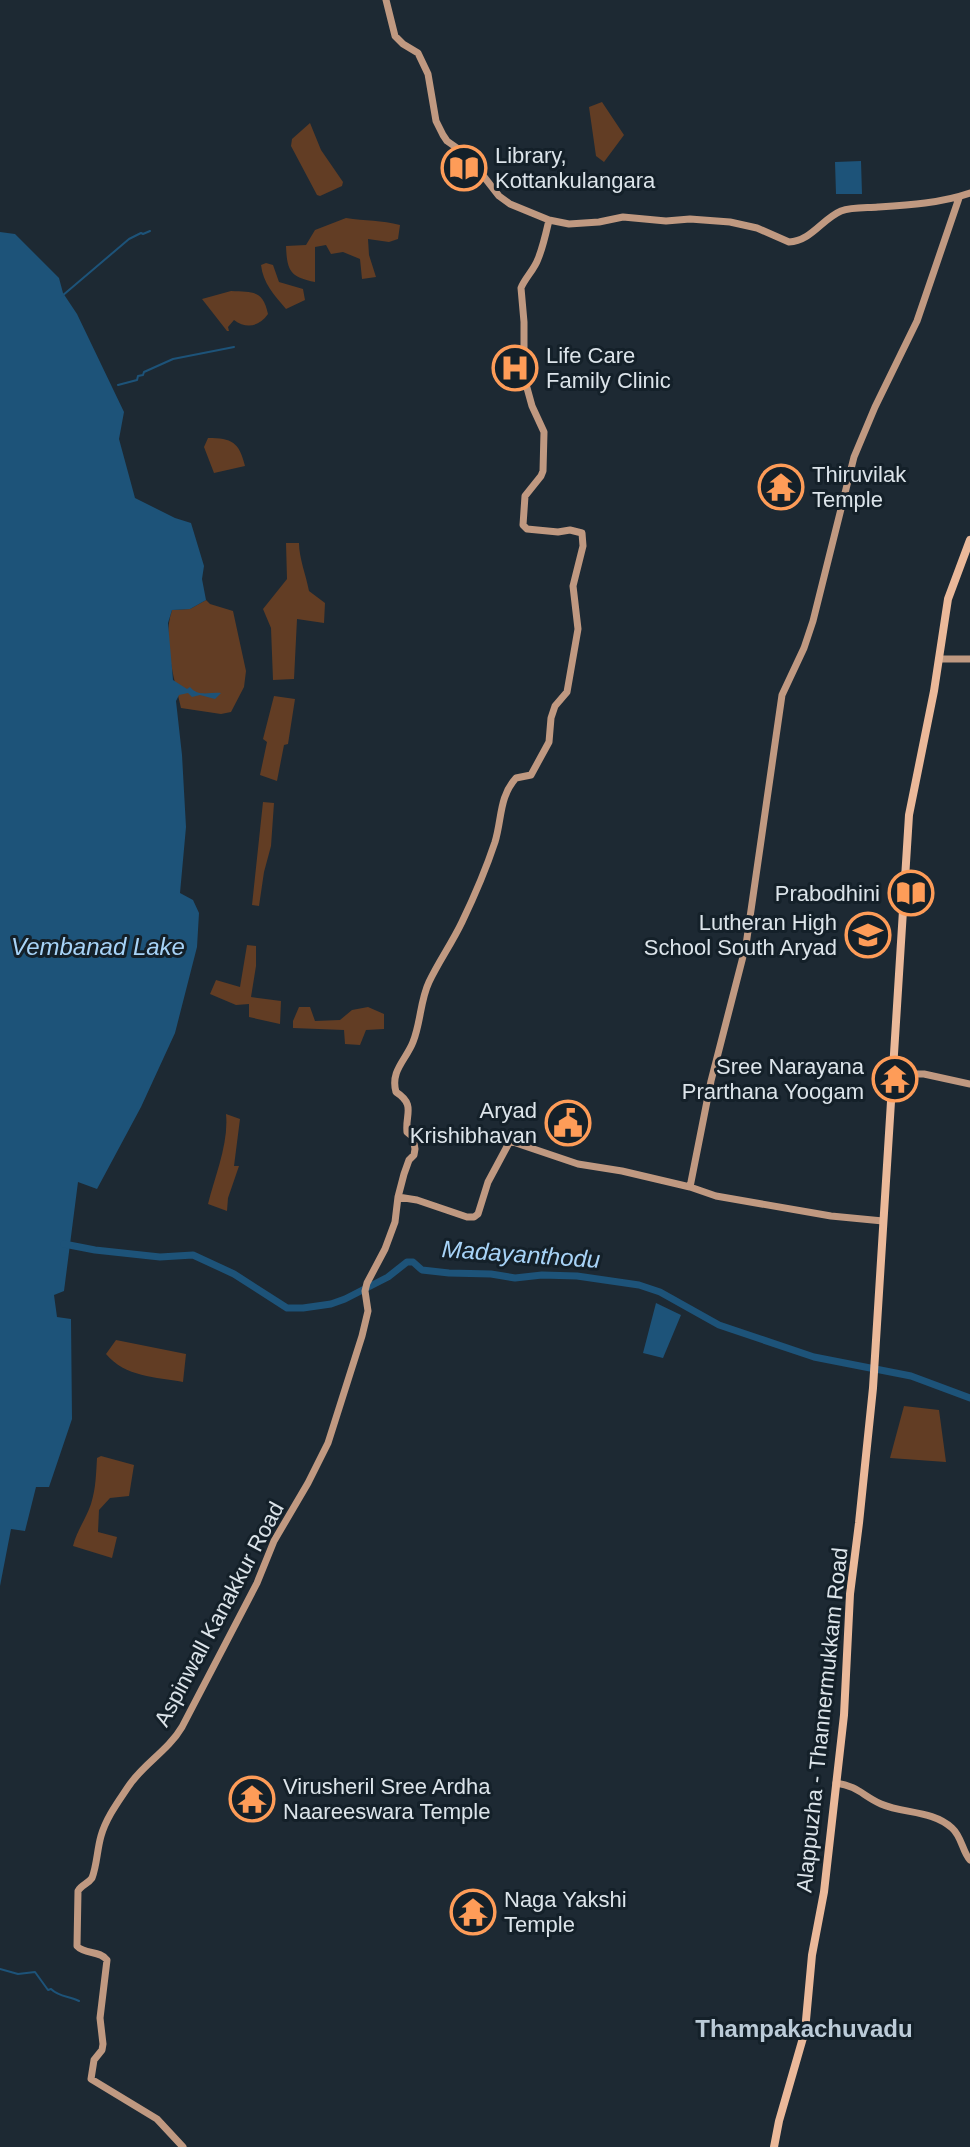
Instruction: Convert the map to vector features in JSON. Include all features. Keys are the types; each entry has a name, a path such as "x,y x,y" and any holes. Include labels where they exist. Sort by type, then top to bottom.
{"main road":[{"path":"386,0 395,36 418,53 428,74 436,121 447,141 467,155 503,201 549,220 580,225 623,217 666,221 714,220 743,224 795,242 843,211 959,198 970,193"},
{"path":"690,1187 711,1081 746,945 782,695 813,621 854,457 917,321 959,198"},
{"path":"549,220 538,259 521,288 524,377 544,435 543,471 525,496 523,525 527,529 582,533 583,546 573,586 578,629 567,692 558,700 551,718 549,742 531,775 516,778 506,792 495,841 462,922 429,982 413,1044 398,1068 394,1085 409,1108 407,1132 413,1137 415,1149 398,1197 474,1217 510,1141 578,1164 622,1171 716,1196 758,1205 883,1221 909,815 940,659 948,599 970,540"},
{"path":"940,659 970,659"},
{"path":"892,1074 924,1074 970,1084"},
{"name":"Aspinwall Kanakkur Road","path":"183,2147 157,2119 91,2079 94,2060 103,2044 100,2018 107,1960 101,1954 80,1950 77,1946 78,1891 92,1878 102,1833 128,1786 182,1727 252,1594 274,1541 328,1443 362,1336 368,1311 366,1287 395,1222 398,1197"},
{"name":"Alappuzha - Thannermukkam Road","path":"774,2147 805,2031 812,1955 824,1892 847,1687 850,1594 873,1388 883,1221"},
{"path":"836,1783 850,1785 879,1803 924,1814 952,1828 970,1860"}],"shaded area":[{"path":"602,102 624,135 604,162 596,156 589,107"},
{"path":"310,123 321,150 343,182 342,186 320,196 291,146 292,139"},
{"path":"346,218 400,225 398,239 389,242 368,239 376,277 362,279 360,259 343,252 331,254 326,245 315,247 315,282 295,275 287,261 286,246 306,245 315,230"},
{"path":"261,265 273,265 279,282 303,289 305,300 286,309 264,278"},
{"path":"231,291 260,296 268,314 261,322 252,325 243,325 234,320 227,331 202,299"},
{"path":"208,438 233,443 245,466 214,473 204,447"},
{"path":"286,543 299,543 309,591 325,603 324,623 297,619 294,679 273,680 271,628 263,609 287,579"},
{"path":"206,600 233,611 246,671 244,687 231,712 221,714 181,708 170,659 168,634 172,610 190,609"},
{"path":"274,696 295,699 288,744 284,745 277,781 260,775 267,742 263,739"},
{"path":"263,802 274,803 271,846 259,906 252,905"},
{"path":"247,945 256,946 251,997 281,1001 280,1024 249,1017 249,1004 236,1005 210,994 216,980 240,987"},
{"path":"299,1007 310,1007 315,1021 340,1020 352,1010 368,1007 384,1014 384,1029 366,1030 360,1045 345,1044 344,1030 293,1028"},
{"path":"226,1114 240,1119 234,1166 239,1166 227,1211 208,1204 223,1148"},
{"path":"116,1340 186,1354 183,1382 142,1375 114,1362 106,1354"},
{"path":"904,1406 939,1410 946,1462 890,1458"},
{"path":"101,1456 134,1465 129,1496 110,1498 99,1510 98,1532 117,1537 112,1558 73,1546 91,1504 97,1458"}],"water":[{"path":"861,161 862,194 836,194 835,162"},
{"name":"Vembanad Lake","path":"0,232 15,234 59,278 63,293 77,314 124,412 119,439 135,498 191,523 204,566 202,579 206,600 190,609 172,610 168,623 173,680 200,693 221,693 215,699 200,695 192,697 188,693 179,695 176,701 186,827 180,893 193,900 199,913 197,947 175,1033 141,1107 97,1189 78,1182 64,1291 54,1295 57,1317 71,1319 72,1419 49,1487 36,1487 25,1531 11,1529 0,1586"},
{"path":"656,1303 681,1315 663,1358 643,1353"}],"waterway":[{"path":"62,296 129,239 150,231"},
{"path":"118,385 137,380 144,372 173,359 234,347"},
{"name":"Madayanthodu","path":"64,1244 160,1257 193,1255 234,1274 287,1308 331,1304 345,1299 388,1277 407,1262 413,1262 422,1270 449,1273 515,1278 577,1276 639,1285 660,1292 719,1325 814,1357 911,1376 970,1398"},
{"path":"0,1969 18,1974 35,1972 48,1990 79,2001"}],"place":[{"name":"Library, Kottankulangara","path":"464,168"},
{"name":"Life Care Family Clinic","path":"515,368"},
{"name":"Thiruvilak Temple","path":"781,487"},
{"name":"Prabodhini","path":"911,893"},
{"name":"Lutheran High School South Aryad","path":"868,935"},
{"name":"Sree Narayana Prarthana Yoogam","path":"895,1079"},
{"name":"Aryad Krishibhavan","path":"568,1123"},
{"name":"Virusheril Sree Ardha Naareeswara Temple","path":"252,1799"},
{"name":"Naga Yakshi Temple","path":"473,1912"}],"district":[{"name":"Thampakachuvadu","path":"804,2028"}]}
